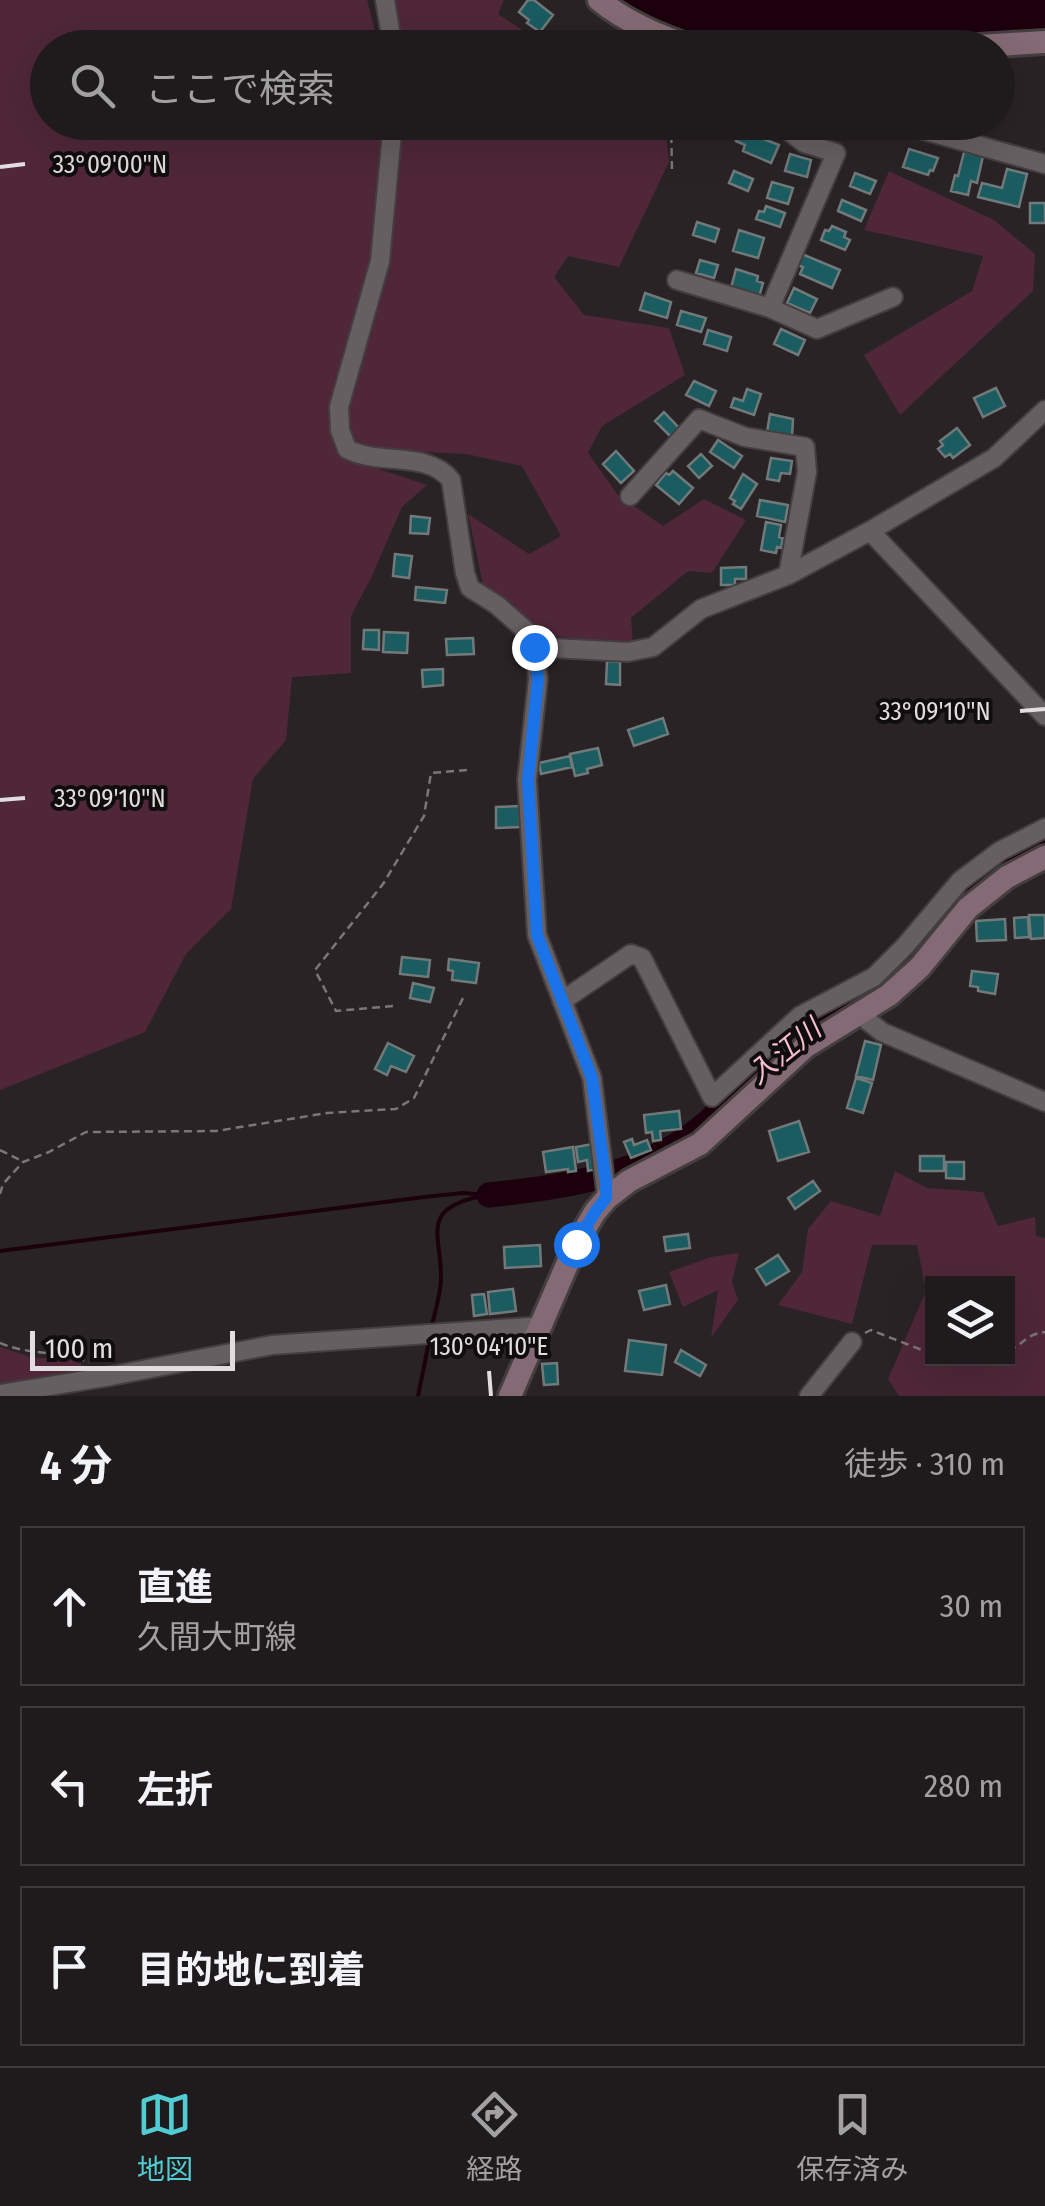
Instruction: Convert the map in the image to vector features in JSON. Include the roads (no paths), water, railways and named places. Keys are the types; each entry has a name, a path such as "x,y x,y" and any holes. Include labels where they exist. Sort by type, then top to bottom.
{"main road":[{"path":"599,0 646,30"},
{"path":"1015,44 1045,42"},
{"path":"510,1396 605,1184 630,1181 700,1144 805,1047 889,995 920,967 968,908 1007,876 1045,857"}],"street":[{"path":"385,0 390,30"},
{"path":"392,140 380,261 339,406 340,430 347,448 360,456 430,464 443,470 451,480 470,588 530,635 538,679 528,780 537,935 592,1078 605,1184"},
{"path":"770,308 836,153 800,140"},
{"path":"959,140 1045,164"},
{"path":"677,280 770,308 816,328 894,296"},
{"path":"534,647 628,652 653,647 701,609 788,574 994,458 1045,410"},
{"path":"630,496 699,420 744,437 805,447 807,472 788,574"},
{"path":"870,531 1045,716"},
{"path":"562,1001 631,954 642,958 712,1097 800,1016 874,977 960,881 1000,851 1045,828"},
{"path":"859,1014 882,1032 1045,1102"},
{"path":"0,1394 272,1345 543,1326"},
{"path":"808,1396 852,1342"}],"waterway":[{"name":"入江川","path":"489,1195 548,1188 605,1175 660,1154 685,1139 709,1121 784,1045 911,961 970,887 1045,841"},
{"path":"0,1251 424,1197 489,1195"},
{"path":"431,1328 441,1280 441,1216 462,1201 482,1196"},
{"path":"418,1396 429,1342"}]}
